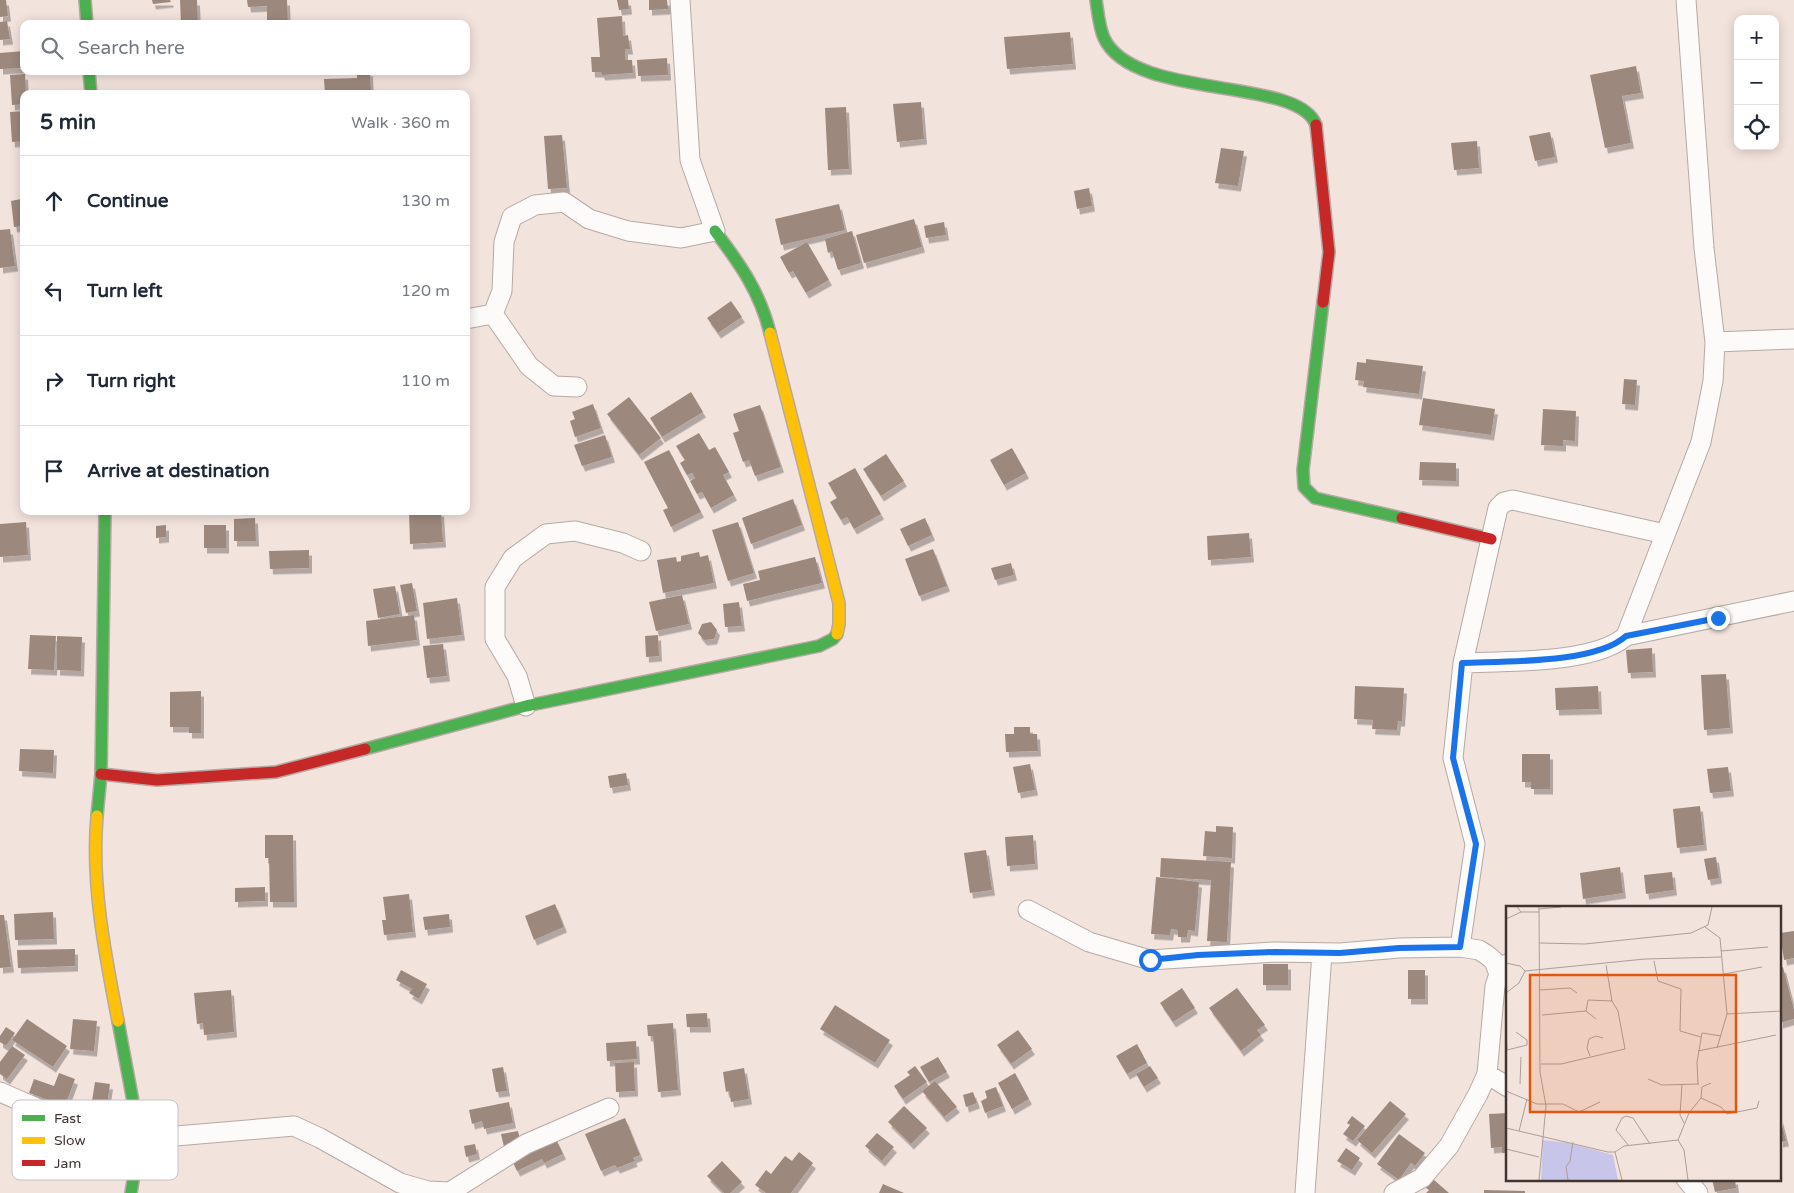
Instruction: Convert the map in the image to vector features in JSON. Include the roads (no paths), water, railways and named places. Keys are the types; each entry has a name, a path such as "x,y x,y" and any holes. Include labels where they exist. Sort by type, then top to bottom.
{"street":[{"path":"85,0 87,20"},
{"path":"101,774 157,780 276,772 526,706 832,642 839,632 839,603 766,317 747,274 715,231 690,160 680,0"},
{"path":"1096,0 1104,38 1118,55 1145,72 1278,100 1308,111 1316,123 1329,252 1308,409 1302,470 1304,486 1315,498 1491,539"},
{"path":"1462,663 1592,653 1616,645 1626,636 1701,442 1713,381 1715,342 1704,248 1686,0"},
{"path":"90,75 91,90"},
{"path":"493,314 502,291 504,242 512,217 535,204 564,202 589,218 628,231 681,238 715,231"},
{"path":"470,318 493,314"},
{"path":"493,314 529,366 554,386 577,387"},
{"path":"1715,342 1794,339"},
{"path":"1460,947 1476,844 1453,758 1462,663 1498,508 1504,502 1513,500 1665,534"},
{"path":"105,515 101,774 94,848 104,950 133,1100"},
{"path":"526,706 517,676 495,640 495,587 513,558 546,534 575,531 623,543 641,551"},
{"path":"1626,636 1794,601"},
{"path":"1028,910 1089,942 1150,960 1265,952 1322,953 1460,947 1479,950 1487,954 1503,969 1495,986 1487,1074 1448,1146 1422,1178 1394,1193"},
{"path":"1305,1193 1322,953"},
{"path":"1487,1074 1506,1086"},
{"path":"0,1092 18,1100"},
{"path":"178,1136 294,1126 320,1138 400,1183 428,1191 450,1192 526,1144 608,1108"},
{"path":"131,1193 133,1180"},
{"path":"1687,1180 1698,1193"}]}
